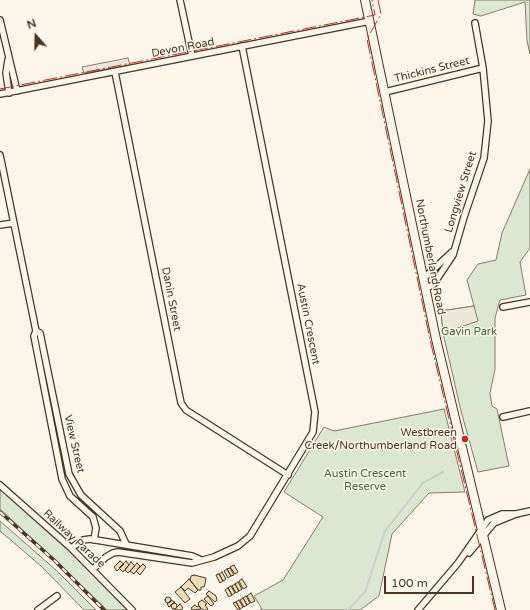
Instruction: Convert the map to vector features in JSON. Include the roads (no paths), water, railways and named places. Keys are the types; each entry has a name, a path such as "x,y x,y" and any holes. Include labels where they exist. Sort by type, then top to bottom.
{"street":[{"path":"180,0 192,56"},
{"name":"Northumberland Road","path":"366,0 436,339 484,532 501,610"},
{"path":"0,20 17,91"},
{"name":"Devon Road","path":"0,94 370,21"},
{"name":"Longview Street","path":"426,288 433,285 452,259 454,248 480,171 486,144 488,121 483,68 475,23"},
{"name":"Austin Crescent","path":"93,569 106,556 118,552 192,563 224,553 247,540 314,432 315,412 242,46"},
{"path":"8,58 6,73 8,93"},
{"name":"Thickins Street","path":"385,92 483,68"},
{"name":"Danin Street","path":"115,72 181,403 186,410 288,475"},
{"name":"View Street","path":"0,155 36,331 34,336 62,479 70,496 93,517 96,528 94,540"},
{"path":"0,225 14,222"},
{"name":"Longview Street","path":"424,278 447,258 454,248"},
{"path":"503,307 530,302"},
{"name":"View Street","path":"36,331 40,333 69,474 81,495 120,531 126,544"},
{"path":"503,417 530,411"},
{"name":"Railway Parade","path":"0,485 71,548 132,610"},
{"path":"418,610 484,532 494,523 516,514 530,511"},
{"path":"71,548 86,539 126,544 192,556 201,560"},
{"path":"38,610 57,596"}],"waterway":[{"path":"348,610 365,592 385,531 423,483 443,472"}],"railway":[{"path":"0,512 55,561 104,610"}],"place":[{"name":"Westbreen Creek/Northumberland Road","path":"465,439"}],"park label":[{"name":"Gavin Park","path":"469,332"},
{"name":"Austin Crescent Reserve","path":"365,480"}]}
